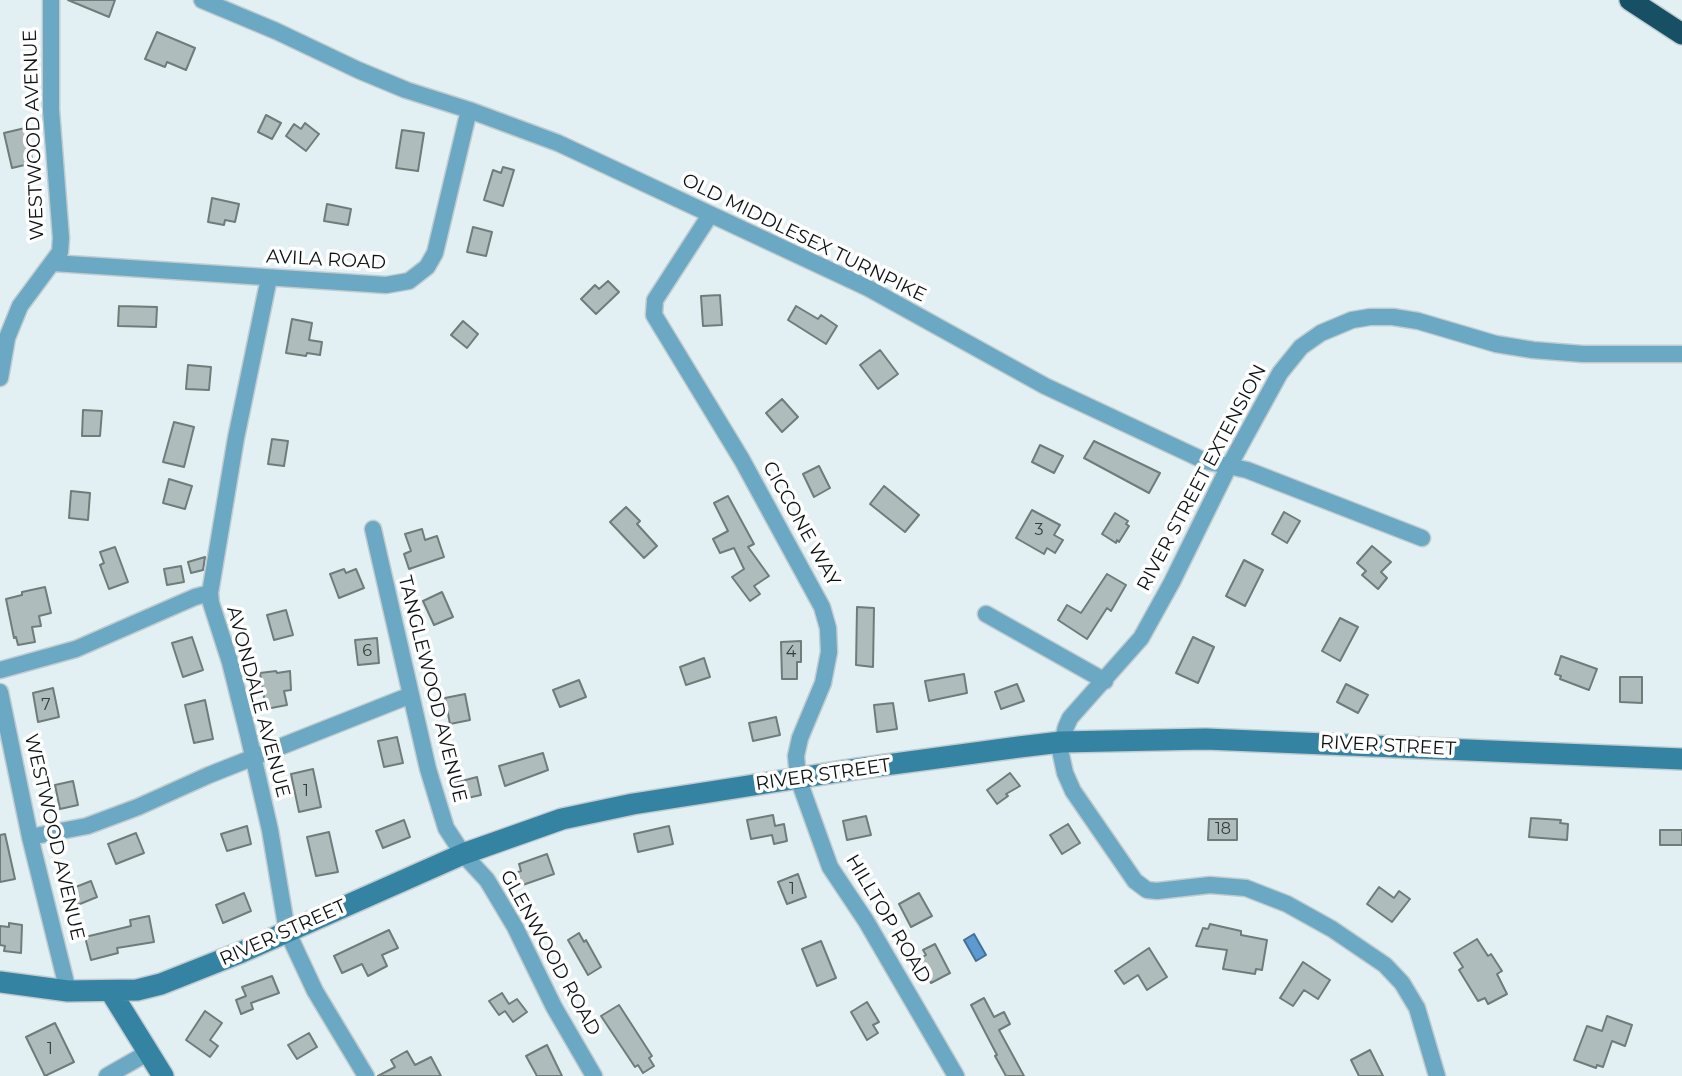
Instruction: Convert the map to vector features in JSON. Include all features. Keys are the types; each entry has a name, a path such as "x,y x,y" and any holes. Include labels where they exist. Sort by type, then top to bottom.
{"highway":[{"path":"1630,0 1682,34"}],"main road":[{"name":"RIVER STREET","path":"0,982 68,990 137,990 161,984 242,952 463,854 535,828 605,809 798,778 1061,742 1245,740 1682,760"},
{"path":"111,992 163,1076"}],"street":[{"name":"WESTWOOD AVENUE","path":"0,378 7,338 20,306 60,252 51,110 51,0"},
{"name":"OLD MIDDLESEX TURNPIKE","path":"202,0 394,85 558,143 868,288 1045,386 1205,461 1247,470 1422,538"},
{"name":"AVILA ROAD","path":"53,263 387,285 409,281 422,272 435,253 469,110"},
{"name":"CICCONE WAY","path":"710,215 655,300 653,308 658,323 705,397 798,560 825,615 830,640 827,665 823,683 800,738 796,756 798,778"},
{"name":"AVONDALE AVENUE","path":"269,278 243,400 210,593 214,615 230,662 270,830 287,930 316,991 366,1076"},
{"name":"RIVER STREET EXTENSION","path":"1061,742 1070,718 1140,638 1156,612 1228,468 1280,373 1292,357 1321,333 1352,320 1393,317 1418,321 1496,344 1534,350 1583,354 1682,354"},
{"name":"TANGLEWOOD AVENUE","path":"373,529 439,808 450,835 463,854"},
{"path":"0,670 76,649 210,593"},
{"path":"986,614 1105,681"},
{"name":"WESTWOOD AVENUE","path":"0,692 30,837 68,990"},
{"path":"30,837 87,826 411,695"},
{"path":"1061,742 1062,765 1073,791 1101,834 1141,886 1157,891 1210,885 1245,888 1287,904 1332,929 1385,965 1402,983 1417,1008 1437,1076"},
{"name":"HILLTOP ROAD","path":"798,778 830,867 866,921 956,1076"},
{"name":"GLENWOOD ROAD","path":"463,854 487,880 515,927 554,1007 594,1076"},
{"path":"107,1076 149,1052"}],"water":[{"path":"974,934 986,955 976,961 964,940"}],"building":[{"path":"68,0 115,0 109,17"},
{"path":"157,32 195,48 186,70 167,62 165,67 145,59"},
{"path":"266,115 281,123 272,139 258,132"},
{"path":"305,123 319,134 306,151 286,136 294,124 301,129"},
{"path":"25,128 33,163 12,168 4,133"},
{"path":"402,130 424,133 418,171 396,168"},
{"path":"503,167 514,170 503,206 484,200 493,170 501,173"},
{"path":"212,198 239,204 235,222 225,220 224,225 208,222"},
{"path":"327,204 351,209 348,225 324,221"},
{"path":"473,227 492,232 486,256 467,252"},
{"path":"608,281 619,292 596,314 581,299 595,285 599,289"},
{"path":"720,295 722,325 703,326 701,296"},
{"path":"119,306 157,307 156,327 118,326"},
{"path":"796,306 818,319 821,315 837,326 826,344 788,320"},
{"path":"292,319 312,323 309,340 322,342 320,355 286,353"},
{"path":"463,321 478,334 467,348 451,335"},
{"path":"880,350 898,374 878,389 860,365"},
{"path":"188,365 211,367 209,390 186,389"},
{"path":"782,399 798,417 782,432 766,413"},
{"path":"83,410 102,411 100,436 82,436"},
{"path":"174,422 194,427 184,467 163,462"},
{"path":"272,439 288,441 284,466 268,464"},
{"path":"1094,441 1160,473 1149,493 1084,458"},
{"path":"1040,445 1063,456 1054,473 1032,462"},
{"path":"819,466 830,488 814,497 803,474"},
{"path":"169,479 192,486 185,509 163,503"},
{"path":"884,486 919,515 905,532 870,504"},
{"path":"71,491 90,493 88,520 69,518"},
{"path":"728,496 754,544 748,547 769,576 754,586 760,594 750,601 732,577 744,569 734,548 720,553 713,539 728,531 714,503"},
{"path":"626,507 640,521 637,524 657,546 644,558 610,522"},
{"path":"1032,510 1060,525 1054,535 1063,540 1055,553 1047,548 1044,554 1016,538"},
{"path":"1284,512 1300,521 1287,543 1272,534"},
{"path":"1115,513 1128,521 1126,524 1129,526 1116,543 1102,534"},
{"path":"422,529 425,540 437,536 444,557 409,569 404,554 411,551 405,534"},
{"path":"1372,546 1391,562 1381,572 1387,578 1378,589 1362,575 1366,571 1357,563"},
{"path":"115,547 128,582 109,589 100,565 104,563 100,552"},
{"path":"205,557 203,570 191,573 188,562"},
{"path":"1244,560 1263,570 1245,606 1226,596"},
{"path":"181,566 184,582 167,585 164,569"},
{"path":"344,569 346,573 356,569 364,588 339,598 330,574"},
{"path":"1107,574 1126,585 1111,611 1107,608 1087,639 1058,620 1067,605 1081,613"},
{"path":"45,587 51,613 39,616 41,626 32,627 35,642 18,645 16,637 14,638 6,599"},
{"path":"442,592 453,617 434,625 423,601"},
{"path":"857,607 874,608 873,667 856,665"},
{"path":"286,610 293,635 274,640 267,615"},
{"path":"1340,618 1358,627 1340,661 1322,651"},
{"path":"192,637 203,670 183,677 172,643"},
{"path":"1193,637 1214,647 1198,683 1176,673"},
{"path":"377,638 379,663 358,665 355,640"},
{"path":"801,641 801,662 797,662 797,679 782,679 781,642"},
{"path":"1561,656 1597,669 1589,690 1560,679 1561,676 1555,674"},
{"path":"704,658 710,677 686,685 680,667"},
{"path":"290,671 291,690 284,691 287,705 266,709 260,673"},
{"path":"964,674 967,693 929,701 925,681"},
{"path":"1620,677 1642,677 1642,703 1620,702"},
{"path":"579,680 586,697 560,707 553,690"},
{"path":"1017,684 1024,701 1001,709 995,692"},
{"path":"1346,684 1368,695 1358,713 1337,702"},
{"path":"53,688 59,717 38,722 33,693"},
{"path":"465,694 470,720 450,724 445,698"},
{"path":"205,700 213,739 194,743 185,705"},
{"path":"893,703 897,729 877,732 874,705"},
{"path":"776,717 780,735 753,741 749,723"},
{"path":"397,737 403,763 384,767 378,741"},
{"path":"543,753 548,770 505,786 499,766"},
{"path":"313,769 321,807 299,812 291,774"},
{"path":"1010,773 1020,786 1006,794 1008,796 997,804 987,790"},
{"path":"477,777 481,795 458,800 454,783"},
{"path":"73,781 78,805 60,809 55,785"},
{"path":"773,815 775,826 784,824 787,841 774,844 772,835 751,839 747,820"},
{"path":"866,816 871,835 847,840 843,821"},
{"path":"1531,818 1561,820 1560,823 1568,824 1567,840 1529,837"},
{"path":"1209,819 1237,819 1237,840 1208,840"},
{"path":"404,820 410,837 383,848 376,831"},
{"path":"1068,824 1080,843 1062,854 1050,835"},
{"path":"247,826 251,844 227,851 221,834"},
{"path":"669,826 673,844 638,852 634,834"},
{"path":"1660,830 1682,830 1682,845 1660,845"},
{"path":"329,832 338,872 316,876 307,837"},
{"path":"136,833 144,853 116,864 108,844"},
{"path":"5,834 15,879 0,882 0,835"},
{"path":"547,854 554,874 517,887 512,874 521,871 519,864"},
{"path":"798,874 806,897 787,904 778,882"},
{"path":"91,881 97,897 75,906 68,890"},
{"path":"1379,887 1394,898 1399,891 1410,899 1392,922 1367,904"},
{"path":"244,893 251,911 223,923 216,905"},
{"path":"919,893 932,916 911,927 899,904"},
{"path":"149,916 154,942 117,948 118,953 91,960 85,937 131,926 130,920"},
{"path":"9,923 22,925 21,953 4,951 5,946 0,945 0,926 9,927"},
{"path":"1210,924 1241,931 1241,935 1267,940 1262,970 1256,969 1255,974 1223,969 1227,950 1196,946 1203,928 1208,929"},
{"path":"389,930 398,948 382,955 387,966 368,976 362,964 342,973 334,956"},
{"path":"579,933 601,967 588,975 568,940"},
{"path":"1477,939 1502,971 1497,974 1507,994 1488,1004 1485,998 1478,1001 1459,970 1463,967 1454,953"},
{"path":"821,941 836,978 817,986 802,949"},
{"path":"935,944 950,973 931,983 919,959 926,955 923,950"},
{"path":"1149,948 1167,977 1147,990 1138,975 1124,984 1115,971"},
{"path":"1303,962 1330,980 1318,999 1304,990 1293,1006 1280,998"},
{"path":"272,976 279,993 251,1003 253,1009 241,1014 236,1000 246,996 242,987"},
{"path":"502,993 509,1004 517,999 527,1012 513,1022 505,1011 499,1015 489,1001"},
{"path":"984,998 994,1017 1004,1012 1010,1024 999,1030 1024,1076 1006,1076 995,1056 997,1055 971,1005"},
{"path":"867,1002 879,1022 873,1025 878,1033 867,1040 851,1012"},
{"path":"619,1005 652,1056 649,1058 654,1066 643,1073 638,1065 635,1067 601,1016"},
{"path":"205,1011 222,1023 210,1040 218,1046 210,1057 186,1040"},
{"path":"1607,1016 1632,1025 1625,1046 1612,1041 1603,1067 1597,1065 1596,1068 1574,1060 1587,1026 1602,1031"},
{"path":"55,1023 74,1062 45,1076 26,1037"},
{"path":"309,1033 317,1047 297,1059 288,1045"},
{"path":"547,1045 562,1076 537,1076 526,1056"},
{"path":"1370,1050 1383,1076 1359,1076 1351,1060"},
{"path":"407,1051 415,1065 431,1057 441,1076 378,1076 395,1067 391,1060"}]}
